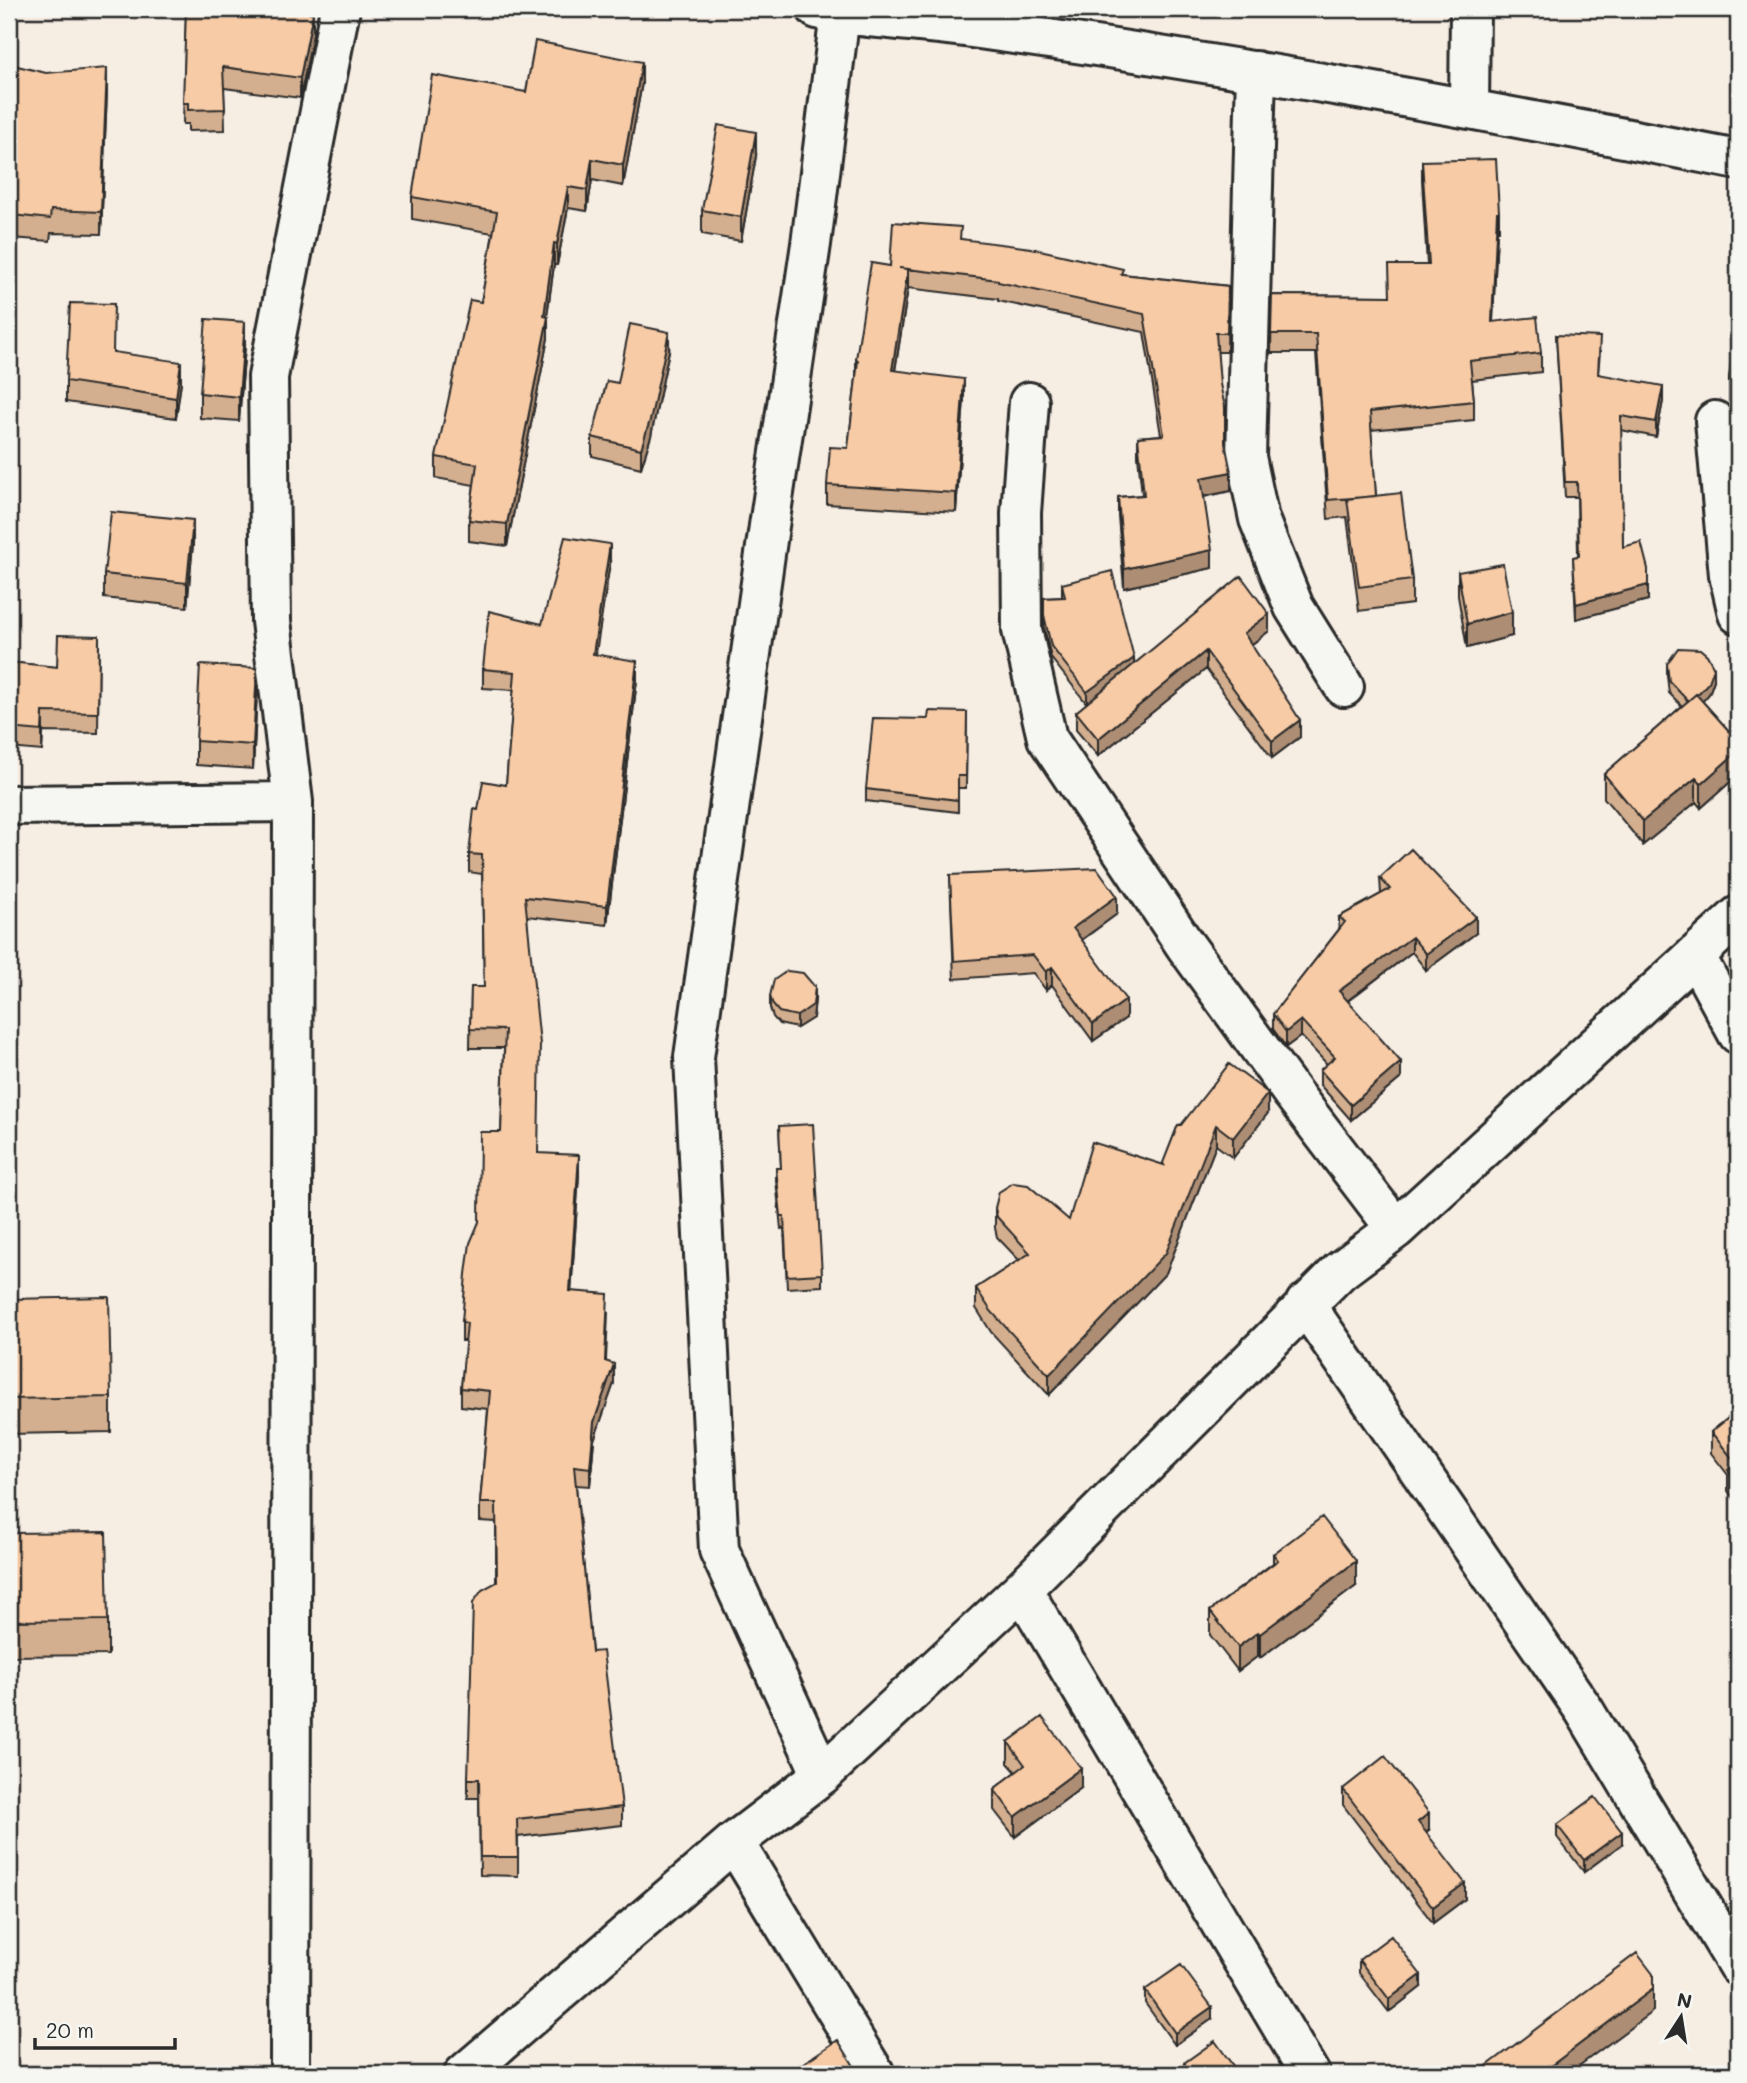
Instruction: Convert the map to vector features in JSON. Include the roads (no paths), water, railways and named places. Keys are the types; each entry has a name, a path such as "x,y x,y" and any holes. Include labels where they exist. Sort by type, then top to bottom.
{"street":[{"path":"290,2074 293,802 271,621 268,377 340,9"},
{"path":"1469,107 1470,9"},
{"path":"822,1774 719,1550 694,1056 811,244 829,11 992,20 1256,71 1469,107 1738,160"},
{"path":"1256,71 1246,457 1259,519 1294,607 1344,687"},
{"path":"1029,402 1021,513 1022,629 1047,738 1185,945 1293,1094 1396,1229"},
{"path":"1716,421 1729,575 1738,614"},
{"path":"9,805 293,802"},
{"path":"464,2074 734,1842 822,1774 1022,1589 1304,1304 1340,1271 1396,1229 1738,916"},
{"path":"1695,955 1738,1034"},
{"path":"1304,1304 1584,1710 1738,1966"},
{"path":"1022,1589 1310,2074"},
{"path":"734,1842 875,2074"}]}
